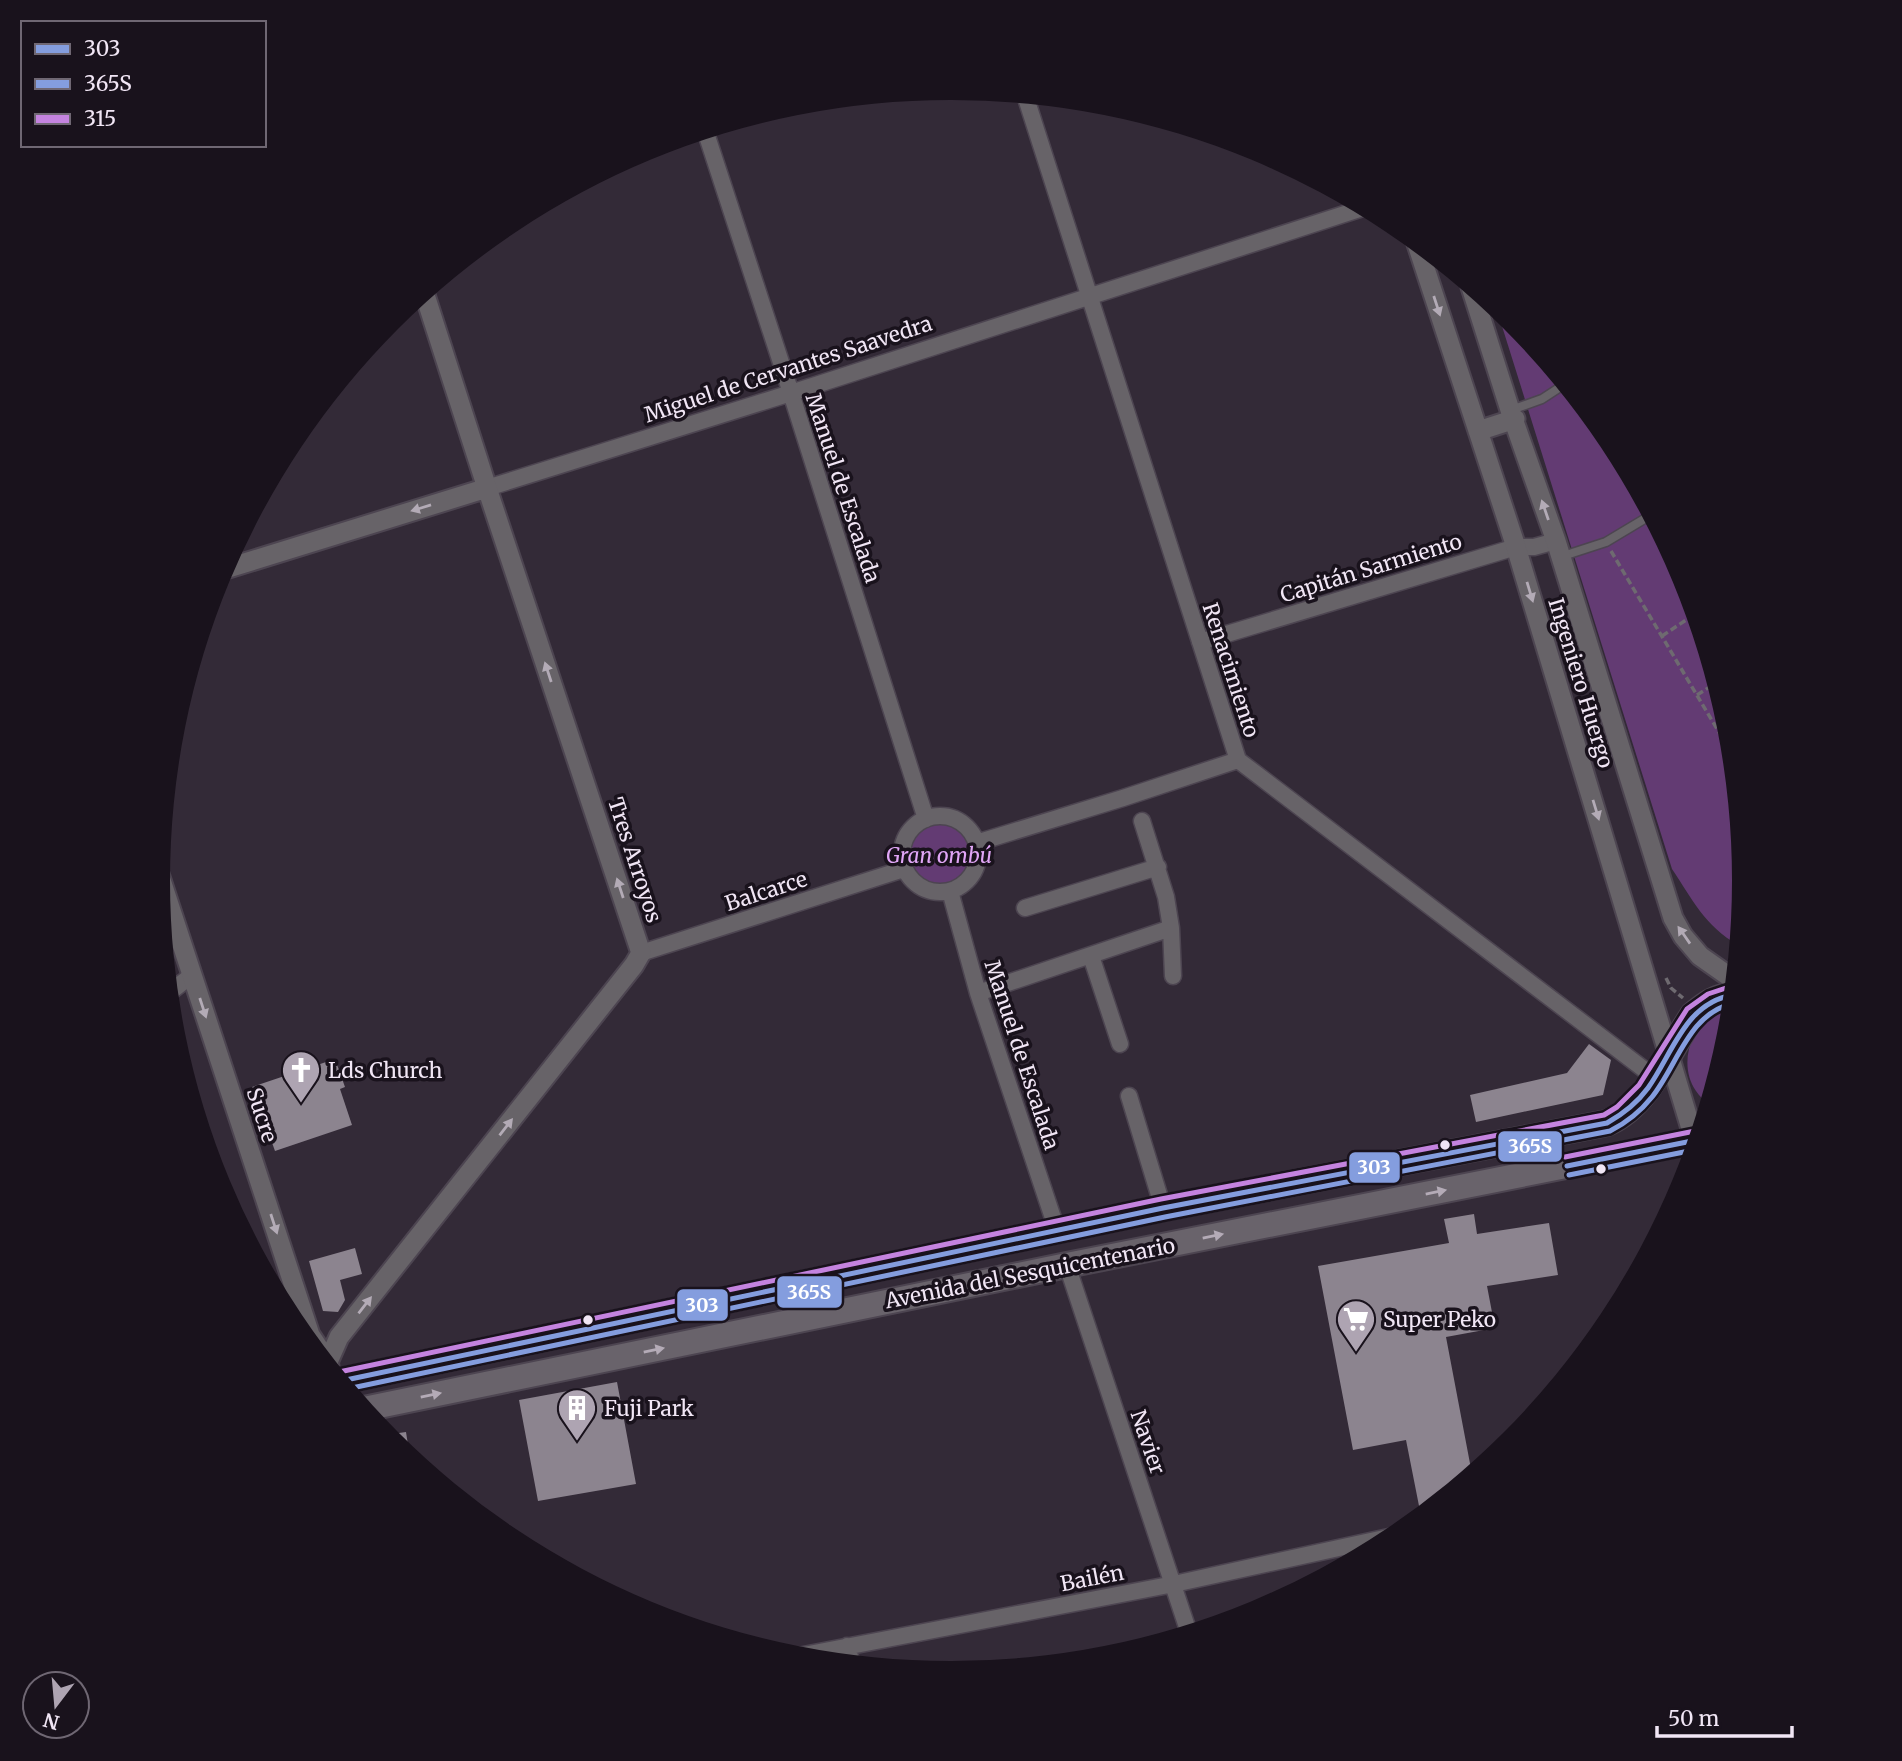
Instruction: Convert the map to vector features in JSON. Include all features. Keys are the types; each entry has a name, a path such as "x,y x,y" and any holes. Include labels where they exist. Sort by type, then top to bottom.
{"main road":[{"name":"Avenida del Sesquicentenario","path":"342,1368 1607,1123 1629,1111 1641,1097 1693,1015 1704,1005 1723,996"},
{"name":"Avenida del Sesquicentenario","path":"375,1407 1067,1265 1685,1144"}],"street":[{"name":"Renacimiento","path":"1028,104 1238,760 1654,1077"},
{"name":"Manuel de Escalada","path":"708,139 926,819"},
{"name":"Miguel de Cervantes Saavedra","path":"238,565 791,393 1353,211"},
{"name":"Ingeniero Huergo","path":"1421,258 1516,547 1691,1127"},
{"name":"Tres Arroyos","path":"335,1360 339,1337 641,953 426,303"},
{"name":"Ingeniero Huergo","path":"1477,304 1558,549 1673,918 1683,936 1700,956 1726,974"},
{"path":"1478,431 1512,414"},
{"name":"Capitán Sarmiento","path":"1199,642 1516,547 1558,549"},
{"path":"976,844 1238,760"},
{"path":"936,816 956,820 972,834 976,844 978,856 970,878 950,891 928,891 918,886 904,869 902,845 915,825 926,819 936,816"},
{"path":"1142,821 1166,897 1171,928 1173,976"},
{"path":"1026,908 1158,867"},
{"name":"Balcarce","path":"641,953 904,869"},
{"name":"Manuel de Escalada","path":"950,891 978,993 1057,1230"},
{"name":"Sucre","path":"171,911 304,1317"},
{"path":"978,993 1171,928"},
{"path":"1091,956 1121,1044"},
{"path":"178,986 192,975"},
{"path":"1129,1096 1163,1208"},
{"name":"Navier","path":"1067,1265 1186,1625"},
{"name":"Bailén","path":"824,1651 1174,1584 1365,1542"},
{"path":"847,1646 850,1655"}],"lane":[{"path":"1512,414 1557,389"},
{"path":"1558,549 1606,542 1643,520"}],"path":[{"path":"1606,542 1717,730"},
{"path":"1661,636 1686,620"},
{"path":"1697,695 1707,688"}],"green space":[{"path":"1502,327 1570,405 1627,490 1651,535 1690,630 1717,728 1725,779 1732,880 1729,939 1708,921 1672,869"},
{"name":"Gran ombú","path":"938,822 951,824 966,837 971,855 969,868 956,883 938,888 925,886 910,873 905,855 907,842 920,827"},
{"path":"1720,1012 1701,1097 1688,1072 1688,1051 1696,1032"}],"building":[{"path":"1589,1044 1611,1060 1603,1095 1476,1122 1470,1095 1567,1073"},
{"name":"Lds Church","path":"335,1059 345,1087 340,1089 352,1125 275,1151 252,1087"},
{"path":"1474,1214 1477,1234 1549,1223 1558,1275 1487,1286 1495,1328 1446,1337 1470,1463 1419,1505 1406,1440 1353,1450 1318,1266 1449,1243 1444,1219"},
{"path":"355,1248 362,1274 340,1280 345,1300 338,1312 323,1311 309,1261"},
{"name":"Fuji Park","path":"617,1382 636,1484 538,1501 519,1400"},
{"path":"406,1432 407,1441 399,1433"}],"transit line":[{"name":"315","path":"344,1371 1161,1199 1604,1115 1617,1107 1639,1085 1687,1009 1708,994 1724,989"},
{"name":"303","path":"351,1379 1163,1208 1607,1123 1629,1108 1644,1093 1692,1019 1703,1008 1722,998"},
{"name":"365S","path":"357,1387 1165,1217 1610,1131 1643,1108 1661,1084 1694,1029 1721,1008"},
{"name":"315","path":"1565,1157 1690,1132"},
{"name":"303","path":"1567,1166 1686,1142"},
{"name":"365S","path":"1569,1175 1682,1152"}],"place":[{"name":"Lds Church","path":"301,1104"},
{"name":"Super Peko","path":"1356,1353"},
{"name":"Fuji Park","path":"577,1442"}]}
